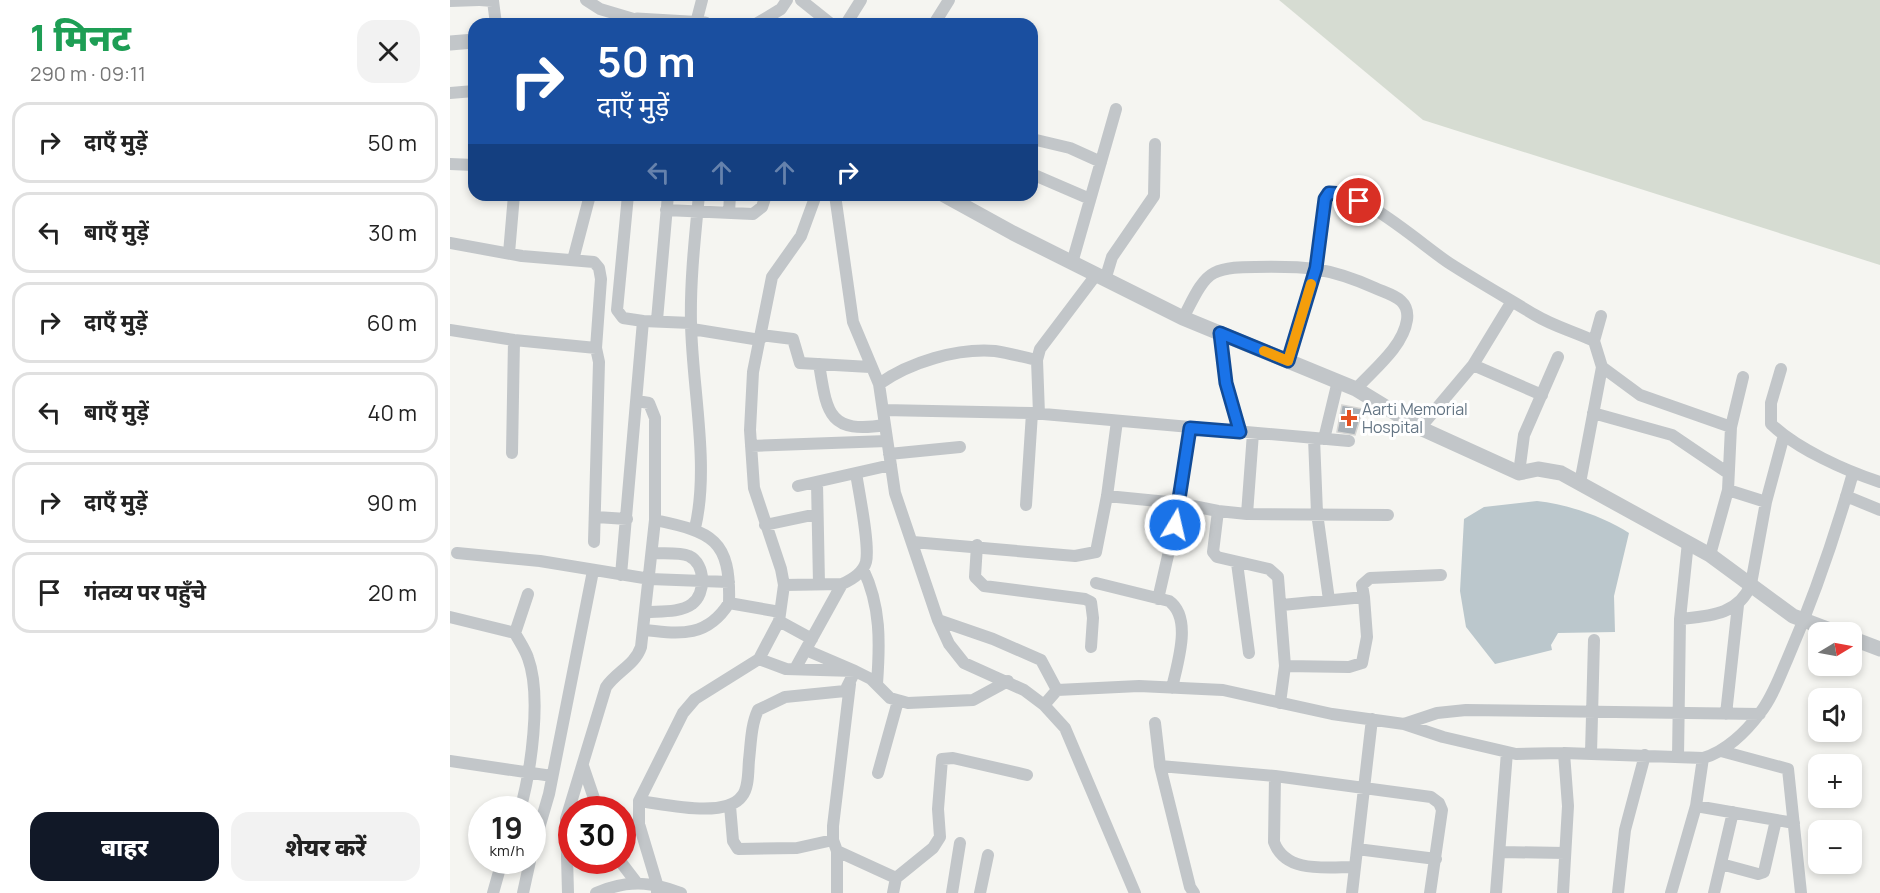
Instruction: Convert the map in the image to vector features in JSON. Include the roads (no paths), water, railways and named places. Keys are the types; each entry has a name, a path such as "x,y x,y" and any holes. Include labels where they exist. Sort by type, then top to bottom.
{"street":[{"path":"586,0 619,18"},
{"path":"692,18 702,0"},
{"path":"766,18 781,9 787,0"},
{"path":"801,0 824,18"},
{"path":"850,18 861,0"},
{"path":"938,18 949,0"},
{"path":"450,1 492,1 495,18"},
{"path":"450,43 468,41"},
{"path":"450,93 468,92"},
{"path":"1072,263 1116,109"},
{"path":"1038,141 1070,148 1101,162"},
{"path":"1026,505 1036,414 1037,360 1046,340 1100,277 1154,196 1155,144"},
{"path":"450,164 468,165"},
{"path":"1038,177 1090,199"},
{"path":"1288,361 1316,268 1325,199 1329,193 1336,192 1359,201 1389,219 1449,263 1538,317 1594,341"},
{"path":"509,253 513,201"},
{"path":"573,260 589,201"},
{"path":"627,201 616,310 623,318 643,321 657,320 760,337 793,339 800,363 870,367"},
{"path":"657,320 667,201"},
{"path":"695,528 699,506 699,441 691,326 698,201"},
{"path":"729,213 730,201"},
{"path":"666,210 753,214 759,211 763,201"},
{"path":"657,889 639,824 639,801 683,713 695,699 759,659 780,616 784,585 777,555 755,496 751,446 753,372 772,277 801,236 814,201"},
{"path":"832,201 837,212"},
{"path":"835,201 854,322 870,367 879,384 895,493 938,620 949,644 964,663 1008,681 1044,705 1065,728 1135,893"},
{"path":"955,201 1072,263 1183,318 1356,389 1420,428 1519,472 1538,470 1561,473 1710,555 1793,616 1809,622"},
{"path":"450,243 509,253 594,262 599,268 601,290 596,348 599,362 594,542"},
{"path":"1183,318 1213,273 1241,267 1289,266 1316,268 1351,278 1400,299 1406,307 1407,320 1400,339 1356,389"},
{"path":"1420,428 1473,365 1512,301"},
{"path":"1580,483 1602,366 1594,341 1601,316"},
{"path":"621,575 643,321"},
{"path":"450,330 514,340 596,348"},
{"path":"1220,333 1226,383 1240,432"},
{"path":"512,453 514,340"},
{"path":"879,384 907,369 949,355 986,351 1037,360"},
{"path":"1519,472 1524,435 1558,357"},
{"path":"819,364 826,407 840,422 854,429 885,424"},
{"path":"1473,365 1542,395"},
{"path":"1602,366 1640,395 1731,427"},
{"path":"1782,369 1770,412 1771,424 1784,435 1853,473 1880,482"},
{"path":"1710,555 1728,490 1731,427 1743,377"},
{"path":"1329,600 1317,513 1319,438 1338,381"},
{"path":"568,893 566,819 606,687 639,654 644,630 654,520 654,410 650,403 636,401"},
{"path":"883,410 1036,414 1349,441"},
{"path":"1593,413 1672,435 1728,473"},
{"path":"913,542 1076,556 1096,552 1107,496 1117,421"},
{"path":"1158,599 1178,503 1190,428"},
{"path":"1247,514 1254,433"},
{"path":"1680,619 1718,614 1738,605 1746,597 1751,584 1766,502 1784,435"},
{"path":"751,446 889,454 960,447"},
{"path":"798,486 856,473 889,454"},
{"path":"856,473 866,550 863,569 872,590 878,617 880,642 877,684"},
{"path":"1044,705 1057,690 1172,688 1223,690 1332,714 1404,724 1443,737 1516,754 1591,753 1703,758 1720,751 1760,714 1771,696 1804,620 1853,473"},
{"path":"817,483 819,584"},
{"path":"1728,490 1766,502"},
{"path":"1107,496 1178,503 1247,514 1388,515"},
{"path":"1846,496 1880,510"},
{"path":"1218,511 1214,552 1222,559 1274,572 1280,586 1285,666 1280,703"},
{"path":"765,525 818,514"},
{"path":"596,517 627,519"},
{"path":"644,630 679,633 701,629 715,621 729,603 727,566 713,539 695,528 654,520"},
{"path":"1678,757 1680,619 1688,542"},
{"path":"977,546 975,577 984,586 1085,599 1091,602 1093,618 1091,647"},
{"path":"457,553 540,561 650,579 729,582"},
{"path":"646,612 678,609 693,604 700,595 703,581 697,562 691,557 652,553"},
{"path":"1237,563 1249,653"},
{"path":"795,669 842,584 863,569"},
{"path":"546,799 593,571"},
{"path":"1285,666 1349,667 1362,663 1367,637 1362,585 1370,578 1441,575"},
{"path":"1096,583 1158,599 1175,606 1180,617 1181,644 1172,688"},
{"path":"784,585 842,584"},
{"path":"523,796 533,705 532,681 528,658 515,633 528,594"},
{"path":"1282,605 1364,597"},
{"path":"729,603 780,616 809,644 877,684 890,698 898,702 973,700 1008,681"},
{"path":"1726,714 1738,605"},
{"path":"450,617 515,633"},
{"path":"938,620 1041,660 1057,690"},
{"path":"1591,753 1594,640"},
{"path":"1862,642 1880,649"},
{"path":"759,659 773,666 795,669 855,671"},
{"path":"837,893 835,845 850,684 855,671"},
{"path":"639,801 697,808 730,806 744,794 753,726 758,710 785,697 841,693 850,684"},
{"path":"878,772 898,702"},
{"path":"1404,724 1449,711 1760,714"},
{"path":"1352,893 1371,719"},
{"path":"1155,723 1160,766 1190,887 1194,893"},
{"path":"1720,751 1788,769 1801,893"},
{"path":"1496,893 1506,752"},
{"path":"1563,893 1568,806 1564,753"},
{"path":"1618,893 1625,830 1645,755"},
{"path":"892,893 896,878 933,848 940,837 938,809 942,759 953,758 1027,775"},
{"path":"1671,893 1696,806 1703,758"},
{"path":"450,761 552,776"},
{"path":"583,766 593,796"},
{"path":"1160,766 1275,776 1431,797 1439,803 1441,816 1430,893"},
{"path":"1275,776 1274,842 1277,851 1293,863 1302,866 1355,867"},
{"path":"730,806 733,841 738,849 835,845 896,878"},
{"path":"1696,806 1794,823"},
{"path":"1713,893 1732,812"},
{"path":"1721,864 1758,874 1764,873 1776,820"},
{"path":"952,893 960,843"},
{"path":"1357,849 1436,859"},
{"path":"1500,852 1565,853"},
{"path":"980,893 988,855"},
{"path":"493,893 498,874"},
{"path":"522,893 527,874"},
{"path":"630,874 636,882"},
{"path":"596,893 617,885 636,882 657,889 681,893"}],"place":[{"name":"Aarti Memorial Hospital","path":"1349,418"}]}
